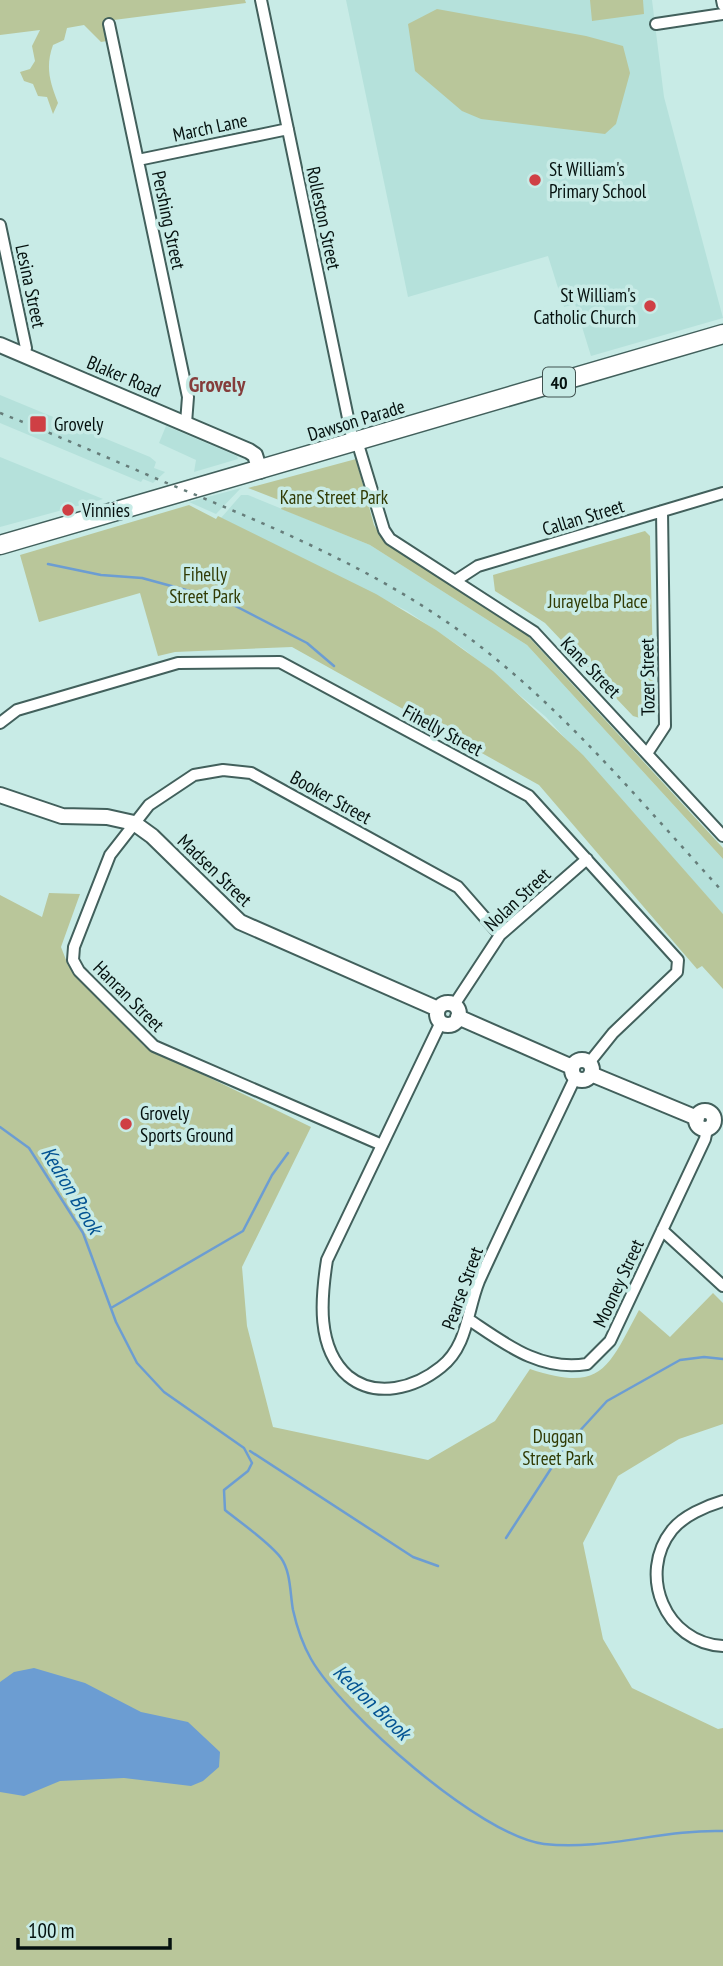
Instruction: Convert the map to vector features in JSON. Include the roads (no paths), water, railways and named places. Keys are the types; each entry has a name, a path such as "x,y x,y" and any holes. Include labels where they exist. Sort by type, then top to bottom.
{"main road":[{"name":"Dawson Parade","path":"0,545 723,334"}],"street":[{"name":"Rolleston Street","path":"261,0 355,442"},
{"path":"722,0 723,5"},
{"path":"656,24 723,14"},
{"name":"Pershing Street","path":"109,24 188,397 186,423"},
{"name":"March Lane","path":"138,160 288,129"},
{"name":"Lesina Street","path":"0,225 26,348 24,355"},
{"name":"Blaker Road","path":"0,345 249,451 255,455 260,471"},
{"name":"Kane Street","path":"355,442 384,530 390,538 534,632 723,836"},
{"name":"Callan Street","path":"455,581 478,566 723,494"},
{"name":"Tozer Street","path":"648,752 666,726 662,512"},
{"name":"Fihelly Street","path":"0,723 17,710 178,663 280,662 523,793 678,960 677,972 613,1033 590,1069"},
{"name":"Booker Street","path":"134,823 162,794 194,775 214,770 251,773 458,887 500,935"},
{"name":"Madsen Street","path":"0,795 62,816 107,817 134,823 152,836 240,922 440,1016"},
{"name":"Hanran Street","path":"134,823 105,866 74,947 75,966 154,1046 382,1145"},
{"name":"Nolan Street","path":"456,1011 500,935 587,859"},
{"path":"440,1016 444,1003 574,1072 581,1060 590,1069 710,1118"},
{"name":"Pearse Street","path":"440,1016 327,1260 321,1299 327,1345 337,1363 350,1377 375,1389 403,1388 442,1367 460,1343 478,1284 574,1072"},
{"name":"Mooney Street","path":"468,1319 510,1347 545,1364 586,1364 610,1342 705,1139 710,1118"},
{"path":"662,1230 723,1286"},
{"path":"723,1501 707,1506 673,1528 656,1560 658,1598 678,1628 711,1645 723,1646"}],"water":[{"path":"34,1668 85,1683 141,1712 188,1722 220,1752 219,1767 203,1781 191,1786 124,1778 60,1781 24,1796 0,1792 0,1682 14,1672"}],"waterway":[{"path":"48,564 101,575 142,578 208,596"},
{"path":"218,597 307,643 334,666"},
{"name":"Kedron Brook","path":"0,1127 29,1148 83,1233 116,1322 137,1363 164,1392 244,1448 252,1463 248,1471 224,1490 225,1510 281,1558 288,1576 293,1610 302,1641 327,1682 351,1710 415,1769 450,1796 517,1836 544,1844 589,1845 678,1833 723,1831"},
{"path":"111,1308 243,1231 272,1175 288,1153"},
{"path":"506,1538 565,1447 607,1401 680,1360 704,1357 723,1359"},
{"path":"250,1451 413,1557 438,1566"}],"railway":[{"path":"0,413 327,553 444,620 481,647 546,703 607,765 723,892"}],"place":[{"name":"St William's Primary School","path":"535,180"},
{"name":"St William's Catholic Church","path":"650,306"},
{"name":"Grovely","path":"38,424"},
{"name":"Vinnies","path":"68,510"},
{"name":"Grovely Sports Ground","path":"126,1124"}],"district":[{"name":"Grovely","path":"217,384"}],"park label":[{"name":"Kane Street Park","path":"334,497"},
{"name":"Fihelly Street Park","path":"205,585"},
{"name":"Jurayelba Place","path":"598,601"},
{"name":"Duggan Street Park","path":"558,1447"}]}
